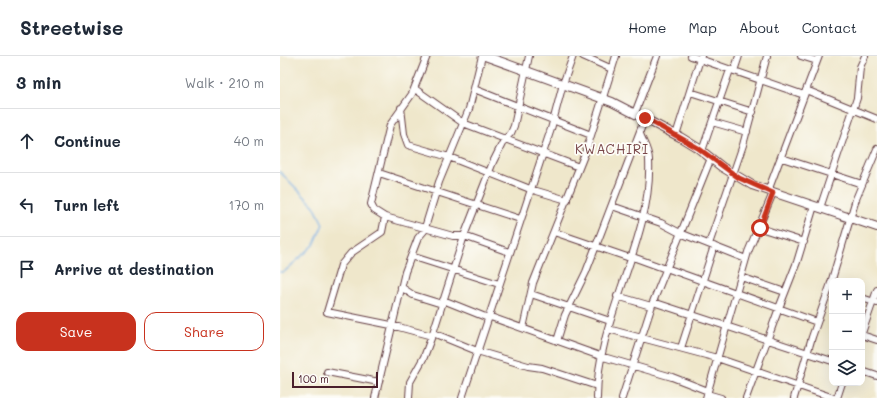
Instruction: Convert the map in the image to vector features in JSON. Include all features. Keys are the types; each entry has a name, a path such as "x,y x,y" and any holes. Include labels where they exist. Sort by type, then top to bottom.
{"street":[{"path":"427,56 414,89 390,125 371,204 374,210 385,217 453,236 464,236 509,252"},
{"path":"375,398 401,287 411,256 425,227 436,190 469,109 483,56 602,98 635,113 702,151 733,174 771,192 877,227"},
{"path":"409,398 410,382 424,357 433,334 464,236 488,174 504,140 511,133 514,126 529,56"},
{"path":"462,398 509,252 554,121 563,84 573,56"},
{"path":"583,56 612,68"},
{"path":"523,328 531,294 544,255 579,168 616,56"},
{"path":"635,113 657,56"},
{"path":"691,56 701,58 760,81 805,92 877,119"},
{"path":"702,151 719,101 739,56"},
{"path":"681,348 711,245 753,112 767,56"},
{"path":"707,394 746,259 760,228 782,158 818,58 801,56"},
{"path":"746,398 830,174 859,90 858,79 865,56"},
{"path":"676,135 701,58"},
{"path":"414,89 463,123 504,140 543,152 579,168"},
{"path":"474,89 591,134"},
{"path":"690,92 753,112"},
{"path":"401,108 404,134 408,145 449,157 488,174 567,200"},
{"path":"557,341 568,308 586,272 645,118"},
{"path":"712,122 747,132"},
{"path":"597,398 600,356 646,203 649,160 640,134"},
{"path":"833,278 850,218 862,184 876,156 877,150"},
{"path":"622,398 652,304 711,158"},
{"path":"782,158 862,184"},
{"path":"379,173 436,190 520,219"},
{"path":"612,206 661,223 680,233 746,259"},
{"path":"385,217 382,232 351,253 341,265 327,312 433,334 477,351 528,366 542,368 597,386"},
{"path":"760,228 804,242"},
{"path":"554,232 702,280 817,322"},
{"path":"411,256 499,284"},
{"path":"741,277 785,292"},
{"path":"401,287 413,295 443,302 523,328 632,367 672,377 707,394 721,398"},
{"path":"865,327 875,303 877,290"},
{"path":"794,398 799,386 817,322 829,292"},
{"path":"531,294 568,308 610,321"},
{"path":"618,296 690,314 829,360"},
{"path":"865,299 875,303"},
{"path":"608,329 718,358 835,398 841,386"},
{"path":"865,335 877,340"},
{"path":"327,372 379,382"},
{"path":"865,372 877,376"}],"waterway":[{"path":"280,172 314,206 323,224 314,245 284,272 280,272"}],"district":[{"name":"KWACHIRI","path":"612,149"}],"route":[{"path":"645,118 698,148 739,178 773,193 760,228"}]}
